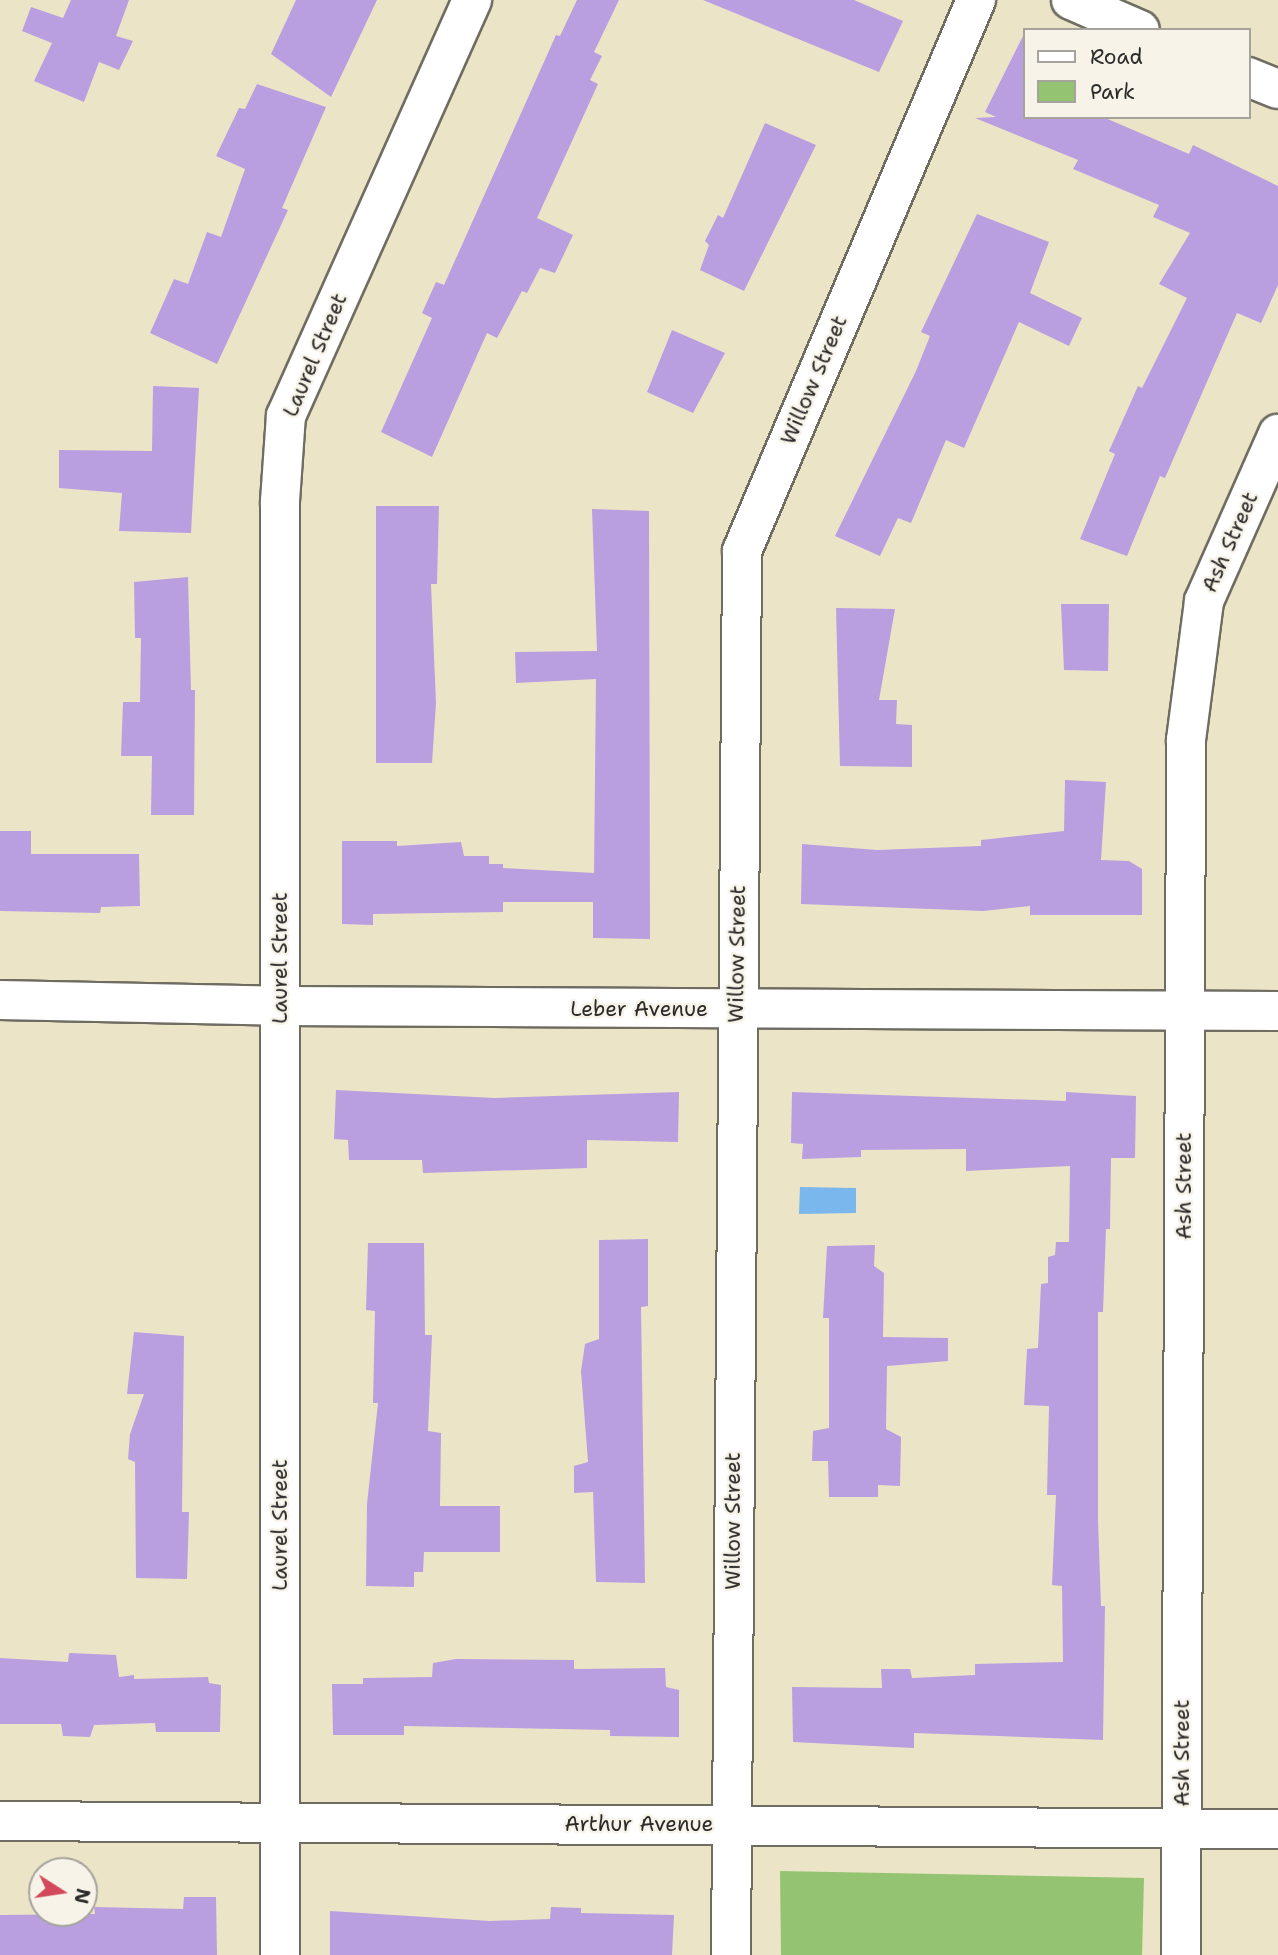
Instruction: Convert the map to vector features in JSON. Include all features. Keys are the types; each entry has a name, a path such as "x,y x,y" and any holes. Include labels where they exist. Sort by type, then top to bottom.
{"street":[{"name":"Laurel Street","path":"280,1955 280,501 286,416 472,0"},
{"name":"Willow Street","path":"731,1955 736,1009 742,551 976,0"},
{"path":"1072,0 1135,28"},
{"path":"1250,78 1278,89"},
{"name":"Ash Street","path":"1181,1955 1186,740 1204,601 1278,435"},
{"name":"Leber Avenue","path":"0,1000 280,1006 1185,1013 1278,1011"},
{"name":"Arthur Avenue","path":"0,1821 1278,1829"}],"green space":[{"path":"780,1871 1144,1878 1142,1955 781,1955"}],"water":[{"path":"800,1187 856,1188 856,1213 799,1214"}],"building":[{"path":"71,0 129,0 116,36 133,41 119,70 99,62 84,102 34,81 52,43 22,31 31,7 63,18"},
{"path":"296,0 377,0 331,97 271,54"},
{"path":"577,0 619,0 594,52 602,56 590,80 598,84 537,218 573,235 555,273 540,268 527,293 522,291 497,338 487,333 432,457 381,432 432,318 422,313 436,282 444,285 556,35 560,36"},
{"path":"703,0 854,0 903,21 879,72"},
{"path":"1023,36 1023,119 1108,119 1189,154 1193,145 1278,186 1278,285 1261,323 1237,313 1165,478 1160,476 1127,556 1080,539 1115,454 1109,451 1138,386 1142,388 1187,298 1159,284 1190,233 1153,217 1159,205 1073,169 1078,160 975,118 996,117 985,112"},
{"path":"257,84 326,107 282,208 288,210 217,364 150,333 174,279 188,284 207,232 221,237 245,169 216,156 239,108 245,109"},
{"path":"765,123 816,145 744,291 700,270 709,245 705,241 718,215 723,218"},
{"path":"977,214 1049,242 1030,293 1082,318 1069,346 1019,322 964,448 946,440 911,523 898,518 880,556 835,536 916,371 930,336 921,332"},
{"path":"672,330 725,353 693,413 647,392"},
{"path":"153,386 199,388 191,533 119,531 122,493 59,488 59,450 152,451"},
{"path":"376,506 439,506 437,584 431,584 436,703 432,763 376,763"},
{"path":"592,509 649,511 650,939 593,938 593,902 503,902 503,912 373,914 373,925 342,924 342,841 397,841 397,846 461,842 464,856 489,856 489,864 503,864 503,868 594,873 596,679 516,683 515,652 597,651"},
{"path":"188,577 191,690 195,690 194,815 151,815 152,756 121,756 123,702 140,702 141,638 135,638 134,582"},
{"path":"1061,604 1109,604 1108,671 1064,670"},
{"path":"836,608 895,609 879,700 897,700 896,724 912,725 912,767 840,766"},
{"path":"1065,780 1106,782 1101,860 1129,861 1142,869 1142,915 1030,915 1030,906 983,911 801,904 802,844 877,850 981,846 981,840 1064,831"},
{"path":"0,831 31,831 31,854 139,854 140,906 101,907 100,913 0,911"},
{"path":"336,1090 494,1098 679,1092 678,1142 587,1140 587,1168 423,1173 422,1160 349,1160 348,1140 334,1139"},
{"path":"792,1092 1066,1101 1066,1092 1136,1096 1135,1158 1111,1158 1110,1229 1106,1229 1103,1312 1098,1312 1098,1520 1101,1606 1105,1606 1103,1740 914,1733 914,1748 793,1742 792,1687 882,1688 881,1669 910,1669 912,1678 975,1675 975,1664 1063,1662 1062,1586 1052,1585 1056,1495 1047,1495 1049,1406 1024,1405 1027,1349 1038,1348 1041,1284 1048,1283 1048,1257 1055,1255 1056,1242 1069,1242 1070,1166 966,1171 966,1149 861,1150 861,1157 802,1159 803,1144 791,1143"},
{"path":"648,1239 648,1306 641,1307 645,1583 596,1582 593,1492 574,1493 574,1466 588,1462 581,1371 585,1344 599,1339 599,1240"},
{"path":"368,1243 424,1243 425,1335 432,1335 428,1431 441,1433 440,1506 500,1506 500,1552 424,1552 423,1572 414,1572 414,1587 366,1586 367,1504 378,1403 373,1403 375,1311 366,1310"},
{"path":"875,1245 874,1266 884,1273 883,1337 948,1338 948,1361 887,1366 886,1429 901,1437 900,1486 878,1485 878,1497 829,1497 828,1461 812,1461 813,1431 829,1428 829,1318 823,1318 827,1246"},
{"path":"134,1332 184,1336 182,1512 189,1512 187,1579 136,1578 135,1462 128,1459 130,1434 144,1394 127,1394"},
{"path":"69,1653 116,1655 119,1677 208,1677 209,1683 221,1685 220,1732 156,1732 155,1723 94,1725 90,1737 63,1736 61,1724 0,1724 0,1658 68,1662"},
{"path":"456,1659 574,1660 574,1669 665,1668 666,1687 679,1690 679,1737 610,1736 610,1730 404,1726 404,1735 333,1735 332,1684 363,1684 363,1678 432,1677 433,1663"},
{"path":"184,1897 216,1897 217,1955 0,1955 0,1915 28,1915 28,1927 98,1927 98,1907 183,1909"},
{"path":"551,1907 581,1908 581,1913 674,1915 672,1955 330,1955 330,1911 490,1921 550,1919"}]}
